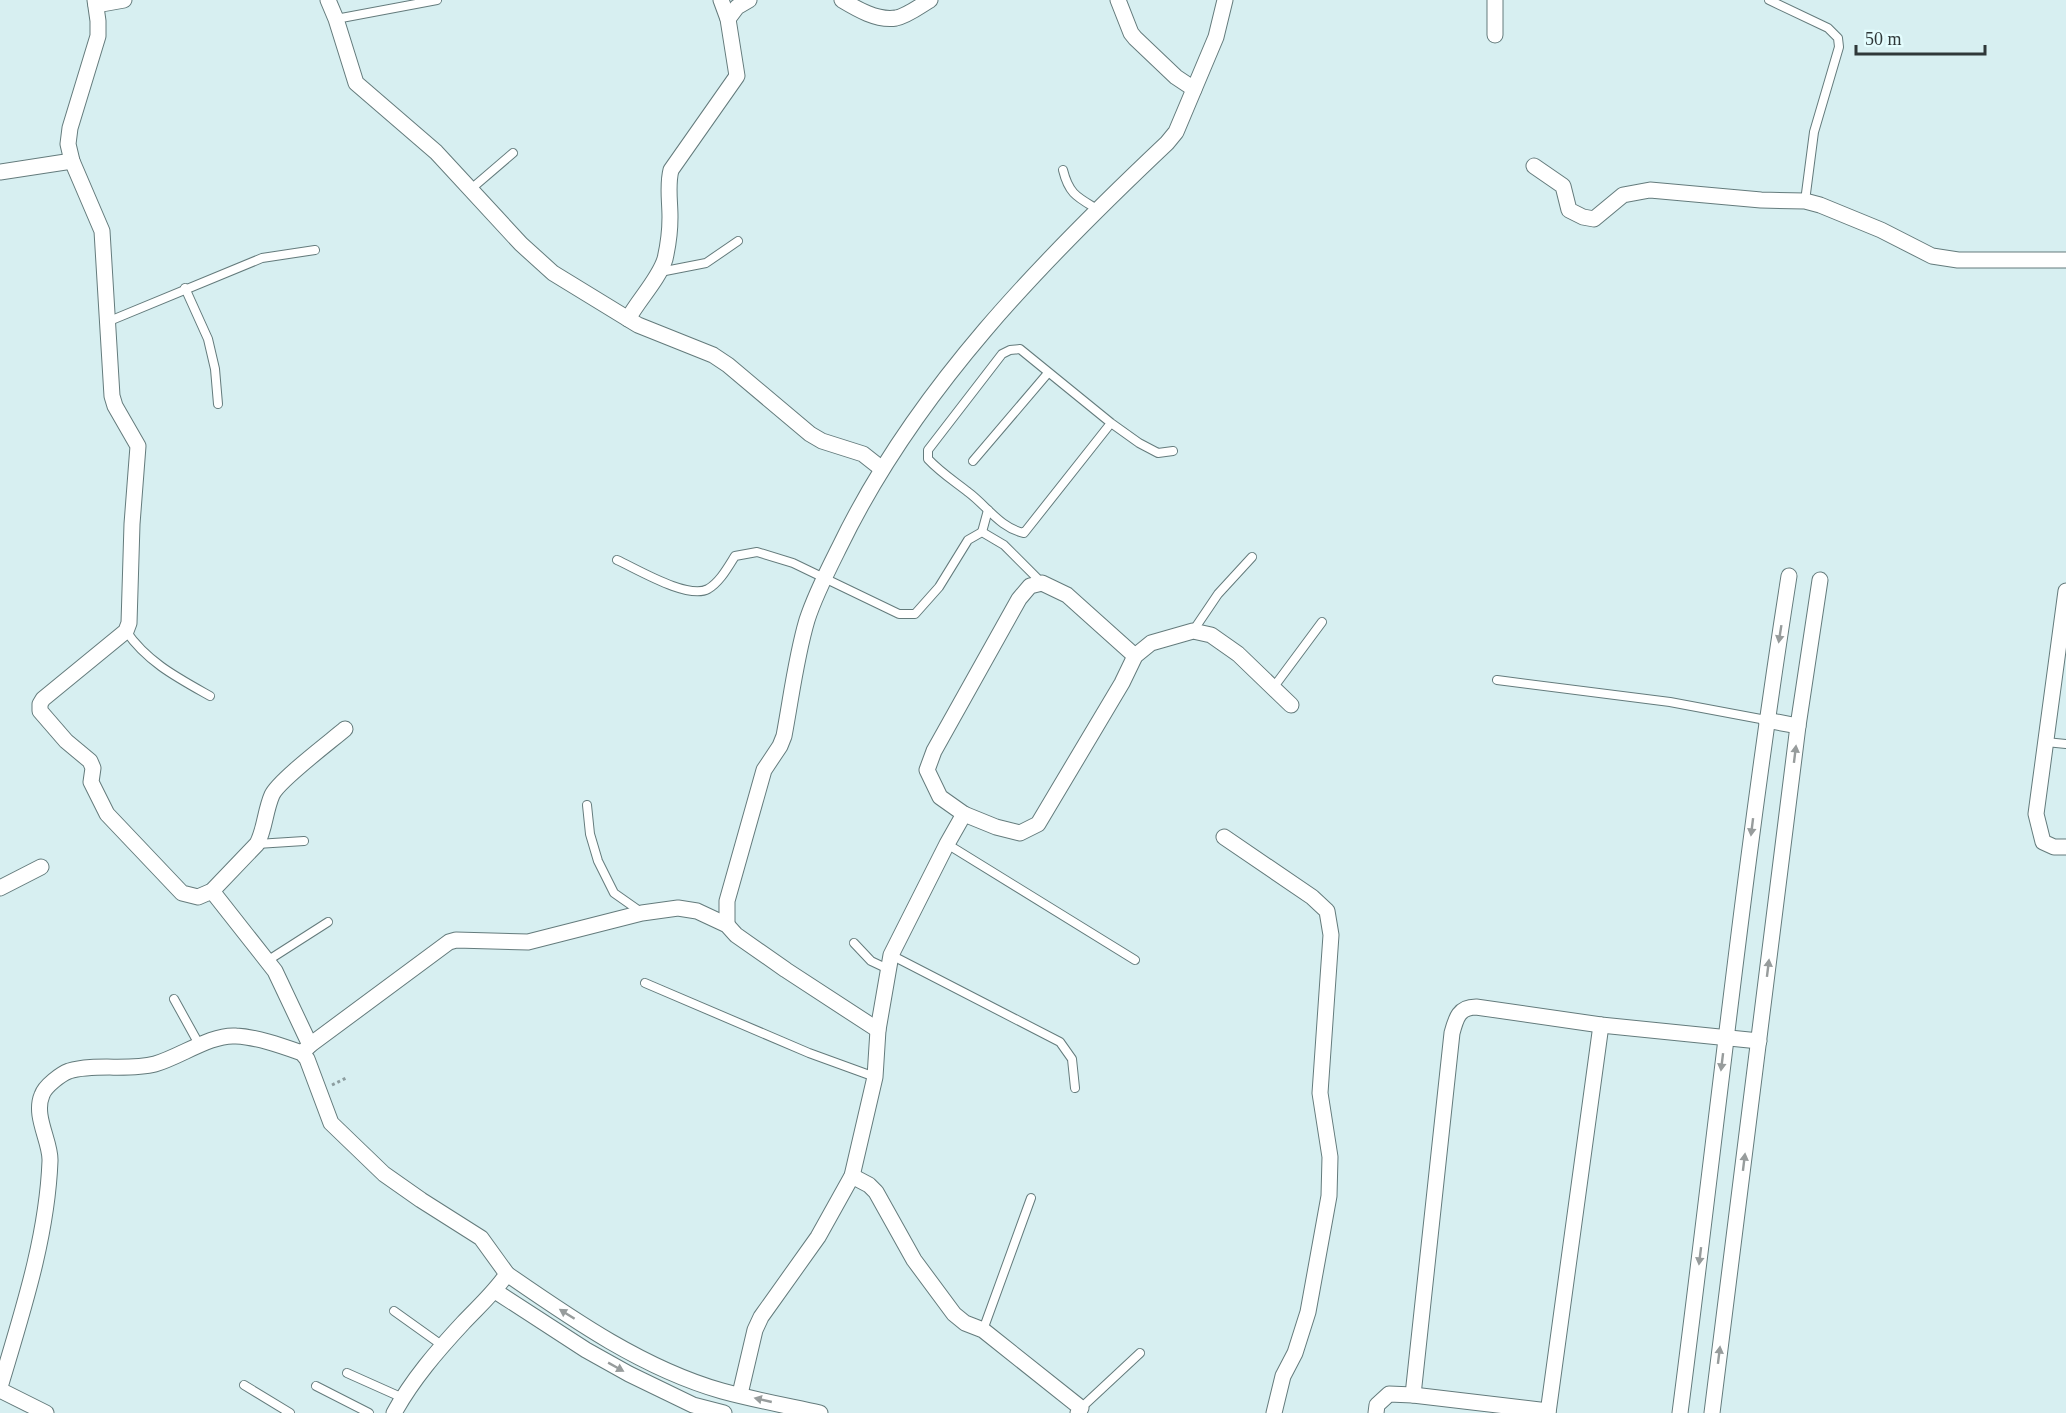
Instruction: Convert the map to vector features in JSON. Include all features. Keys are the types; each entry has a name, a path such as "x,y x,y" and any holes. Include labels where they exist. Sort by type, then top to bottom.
{"street":[{"path":"124,0 95,3 98,36 70,128 68,144 72,161 102,231 112,396 115,406 138,446 132,524 129,623 126,631 43,699 40,711 66,741 90,761 93,768 91,782 107,814 182,893 198,897 212,891 257,844 262,835 272,794 282,782 345,729"},
{"path":"327,0 336,20 356,84 423,140 520,244 553,273 643,327 712,355 728,365 810,434 822,441 863,454 882,469"},
{"path":"628,318 660,272 665,257 670,220 669,178 671,170 735,82 737,76 728,19 721,0"},
{"path":"728,19 737,8 749,0"},
{"path":"842,0 855,8 882,18 898,18 930,0"},
{"path":"1118,0 1131,33 1176,77 1194,89"},
{"path":"726,925 727,902 764,770 784,736 806,622 854,516 929,399 989,326 1097,209 1176,132 1216,37 1225,0"},
{"path":"1495,0 1496,35"},
{"path":"0,172 72,161"},
{"path":"1534,166 1563,186 1569,210 1583,217 1594,219 1623,195 1650,190 1805,201 1881,230 1932,256 1958,260 2066,260"},
{"path":"1680,1413 1766,720 1789,576"},
{"path":"1712,1413 1798,726 1820,580"},
{"path":"1135,656 1066,595 1042,583 1030,586 1019,599 934,751 927,770 940,797 964,814 996,827 1020,833 1038,824 1122,683 1135,656 1151,643 1193,631 1211,635 1238,654 1292,705"},
{"path":"2066,591 2036,814 2043,842 2054,847 2066,847"},
{"path":"1766,720 1798,726"},
{"path":"740,1394 754,1330 819,1237 852,1176 875,1077 878,1030 889,962 947,843 964,814"},
{"path":"1224,837 1312,897 1328,911 1330,935 1320,1093 1330,1157 1329,1196 1308,1312 1295,1353 1283,1376 1274,1413"},
{"path":"0,888 40,867"},
{"path":"212,891 275,971 306,1049 330,1123 384,1174 481,1238 507,1274 595,1333 662,1368 722,1390 820,1413"},
{"path":"46,1413 0,1388 28,1291 49,1197 51,1156 40,1120 41,1095 50,1084 68,1071 154,1064 200,1046 216,1037 236,1036 306,1049 449,942 456,940 528,942 642,913 678,908 697,911 726,925 736,935 786,970 878,1030"},
{"path":"1413,1395 1452,1033 1455,1019 1461,1011 1468,1007 1476,1007 1601,1025 1759,1041"},
{"path":"1376,1413 1377,1406 1389,1394 1548,1412 1601,1025"},
{"path":"852,1176 869,1185 876,1192 914,1260 954,1314 965,1323 983,1330 1080,1410"},
{"path":"394,1413 412,1383 495,1291 507,1274"},
{"path":"495,1291 586,1350 693,1405 717,1412 722,1390"},
{"path":"586,1350 595,1333"}],"lane":[{"path":"336,20 437,0"},
{"path":"1769,0 1828,28 1838,38 1839,47 1814,132 1805,201"},
{"path":"471,189 513,153"},
{"path":"1063,170 1067,187 1080,199 1097,209"},
{"path":"660,272 706,263 738,241"},
{"path":"107,322 262,258 315,250"},
{"path":"186,288 208,339 215,369 218,404"},
{"path":"1111,423 1024,533 1014,531 928,459 928,450 1002,354 1020,349 1111,423 1158,453 1173,451"},
{"path":"973,461 1048,373"},
{"path":"617,560 670,585 692,592 708,589 724,573 735,556 757,552 793,563 899,614 915,614 939,587 969,540 982,532 988,510"},
{"path":"982,532 1004,545 1042,583"},
{"path":"1193,631 1218,594 1252,557"},
{"path":"1273,688 1322,622"},
{"path":"126,631 138,649 162,667 210,696"},
{"path":"1497,680 1670,702 1766,720"},
{"path":"2046,742 2066,744"},
{"path":"588,805 590,834 598,861 614,893 642,913"},
{"path":"257,844 304,841"},
{"path":"947,843 1135,960"},
{"path":"267,961 328,922"},
{"path":"854,943 871,961 889,962 1060,1042 1072,1059 1075,1088"},
{"path":"645,984 809,1053 875,1077"},
{"path":"174,999 200,1046"},
{"path":"983,1330 1031,1198"},
{"path":"394,1311 443,1346"},
{"path":"1080,1410 1140,1353"},
{"path":"347,1372 403,1398"},
{"path":"244,1385 290,1413"},
{"path":"316,1386 369,1413"}]}
